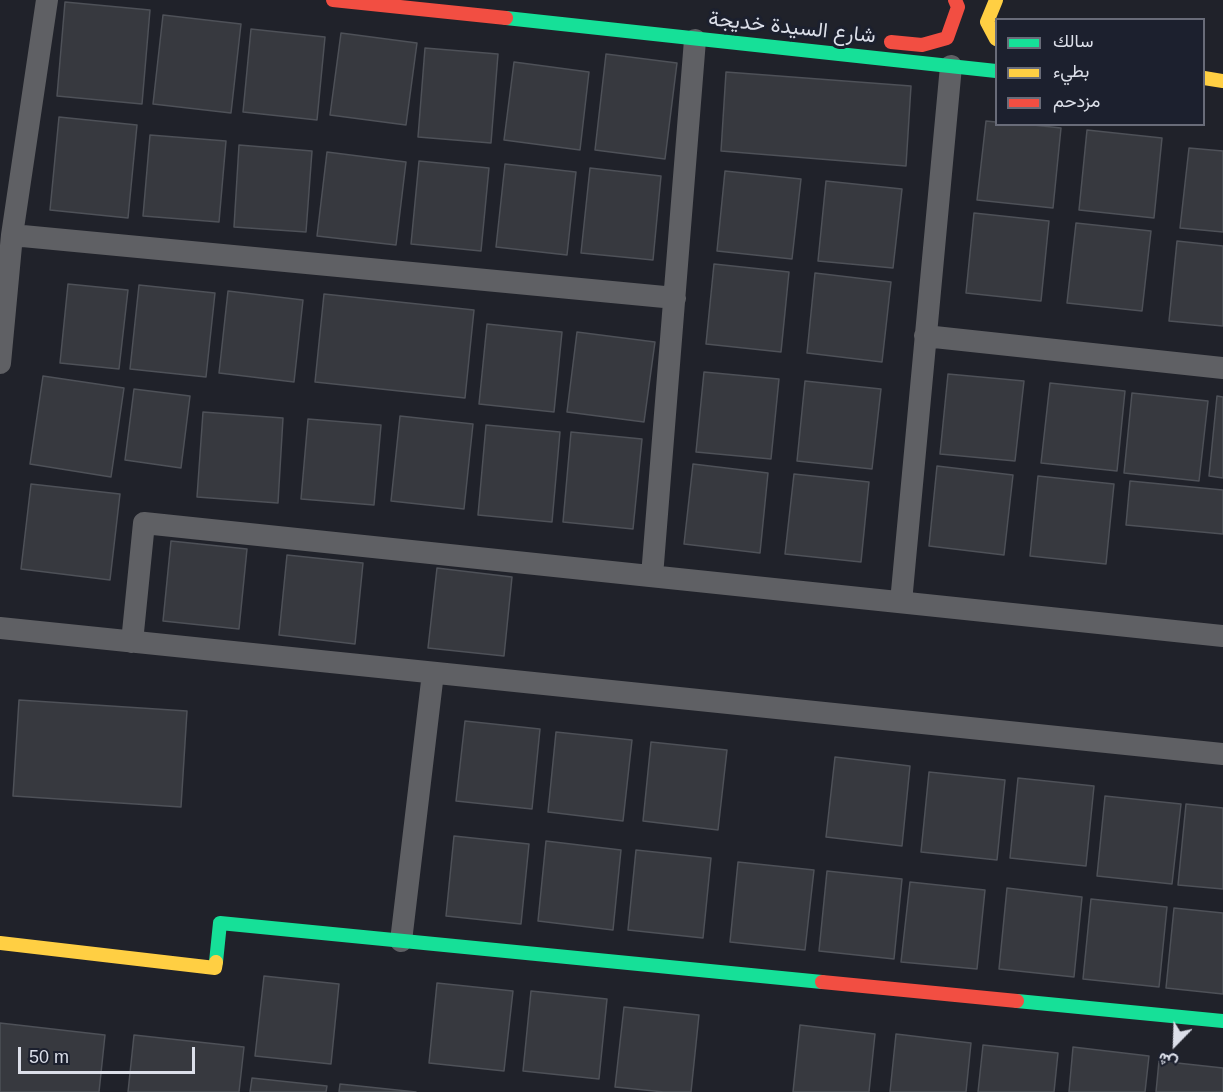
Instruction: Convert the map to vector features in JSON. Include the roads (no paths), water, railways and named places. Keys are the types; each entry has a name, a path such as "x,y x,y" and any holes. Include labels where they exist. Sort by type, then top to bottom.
{"street":[{"path":"0,363 12,235 47,0"},
{"name":"شارع السيدة خديجة","path":"333,0 995,71"},
{"path":"877,40 922,45 946,38 958,7 955,0"},
{"path":"995,37 987,22 996,0"},
{"path":"652,576 695,40 798,36"},
{"path":"901,602 951,66"},
{"path":"1205,78 1223,81"},
{"path":"12,235 675,298"},
{"path":"925,336 1223,369"},
{"path":"132,642 144,523 1223,636"},
{"path":"0,628 1223,754"},
{"path":"401,941 433,673"},
{"path":"0,943 215,968 220,923 1223,1021"}]}
